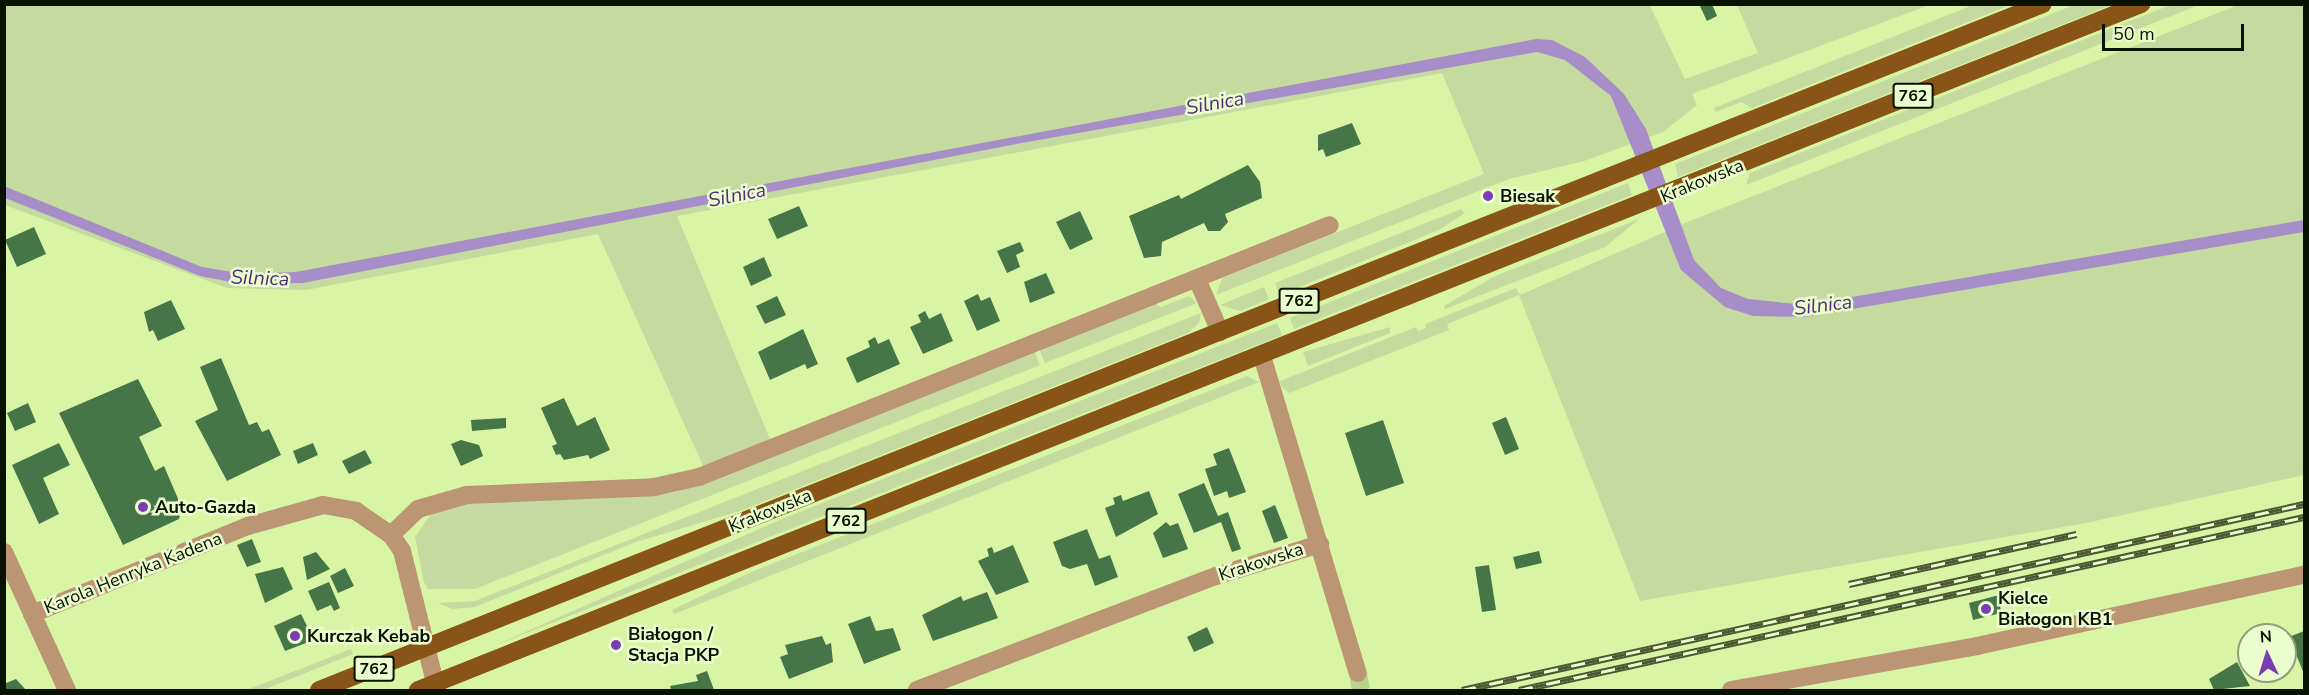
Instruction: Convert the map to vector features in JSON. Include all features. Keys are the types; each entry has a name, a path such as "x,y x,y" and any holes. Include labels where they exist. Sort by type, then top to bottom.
{"main road":[{"name":"Krakowska","path":"319,690 2043,4"},
{"name":"Krakowska","path":"418,690 437,687 2141,4"}],"street":[{"path":"391,535 418,509 467,495 654,487 699,477 1330,225"},
{"path":"1197,279 1220,332"},
{"name":"Krakowska","path":"917,690 1216,576 1320,544 1262,356"},
{"name":"Karola Henryka Kadena","path":"32,614 248,526 323,505 356,511 391,535 402,550 429,647 437,687"},
{"path":"1320,544 1358,673"},
{"path":"4,552 67,690"},
{"path":"1731,690 1977,646 2304,575"}],"green space":[{"path":"1649,4 1685,79 1758,53 1737,5 1929,5 1692,94 1697,105 1663,132 1584,161 1509,179 1216,295 1222,278 1484,174 1442,73 677,216 772,444 705,470 598,234 306,290 227,288 5,205 4,5"},
{"path":"2173,4 2199,5 1746,185 1750,173"},
{"path":"1973,5 2010,5 1752,108 1741,102 1716,112 1714,108"},
{"path":"2074,5 2111,5 1678,177 1675,164"},
{"path":"2238,5 2304,5 2304,475 2086,523 1640,601 1519,295 1447,324 1449,330 1289,393 1281,386 1280,381 1416,327 1418,331 1426,328 1425,324 1516,288 1520,295 1690,221"},
{"path":"1628,183 1632,195 1294,329 1290,318"},
{"path":"1461,209 1465,213 1439,230 1280,295 1275,283"},
{"path":"1639,219 1605,247 1445,309 1444,306 1493,277"},
{"path":"1264,287 1269,299 1240,311 1220,305"},
{"path":"1189,296 1197,303 1045,363 1039,349 1154,303 1161,307"},
{"path":"1201,313 1199,323 1188,333 740,511 636,542 475,607 452,609 438,603 475,601"},
{"path":"1277,323 1282,335 491,647 782,519"},
{"path":"1390,327 1390,333 1308,366 1303,352"},
{"path":"1034,350 1040,365 475,589 428,589 424,582 415,537 430,515 451,502 675,492"},
{"path":"1247,376 1259,382 674,614 672,610 749,573"},
{"path":"351,649 353,654 263,690 246,690"}],"water":[{"name":"Silnica","path":"1536,39 1552,40 1585,57 1624,94 1646,129 1694,260 1721,288 1748,299 1805,305 2304,220 2304,232 1805,317 1753,316 1725,307 1681,270 1611,96 1565,60 1537,52 1016,144 303,283 242,284 200,276 5,198 4,186 202,267 244,274 296,272"}],"building":[{"path":"1699,4 1712,4 1717,16 1707,21"},
{"path":"1352,123 1361,144 1326,157 1323,149 1318,151 1318,135"},
{"path":"1248,165 1260,182 1262,198 1225,214 1228,222 1220,231 1208,231 1204,223 1162,242 1161,256 1144,258 1129,216 1179,195 1181,199"},
{"path":"799,206 808,226 777,239 768,219"},
{"path":"1080,211 1093,239 1070,250 1056,222"},
{"path":"34,227 46,254 17,267 5,240"},
{"path":"1020,242 1024,251 1016,255 1020,267 1007,273 997,251"},
{"path":"764,257 772,276 751,286 743,267"},
{"path":"1046,273 1055,293 1030,303 1024,282"},
{"path":"978,294 981,301 990,297 1000,321 977,331 964,301"},
{"path":"777,296 786,315 765,324 756,306"},
{"path":"171,300 185,329 158,341 153,330 149,332 144,312"},
{"path":"925,311 929,319 941,313 953,341 923,354 910,327 921,322 918,315"},
{"path":"803,329 818,364 807,369 805,364 770,380 758,352"},
{"path":"875,337 878,344 889,339 900,364 857,383 846,358 870,347 868,341"},
{"path":"221,358 249,425 257,422 262,432 269,429 281,455 227,481 195,421 218,410 200,367"},
{"path":"138,379 162,426 139,437 155,471 164,466 182,508 179,519 123,545 59,413"},
{"path":"564,398 577,426 595,417 610,450 590,459 588,455 564,460 560,454 556,455 552,446 557,444 541,408"},
{"path":"28,403 36,422 15,431 7,413"},
{"path":"1506,417 1519,449 1505,455 1492,423"},
{"path":"506,418 506,428 472,431 471,420"},
{"path":"1383,420 1404,483 1366,496 1345,433"},
{"path":"461,440 479,445 483,456 461,466 451,444"},
{"path":"59,443 70,465 43,478 59,514 39,524 12,465"},
{"path":"313,443 318,455 298,464 293,451"},
{"path":"1229,448 1246,492 1229,498 1227,491 1214,496 1205,469 1217,465 1213,454"},
{"path":"365,450 372,463 349,474 342,461"},
{"path":"1204,483 1218,516 1228,512 1241,549 1232,552 1221,522 1194,533 1178,494"},
{"path":"1149,491 1158,514 1116,537 1105,508 1115,504 1113,498 1121,495 1123,501"},
{"path":"1275,505 1288,538 1274,543 1262,511"},
{"path":"1166,522 1170,526 1178,523 1188,549 1163,558 1153,533"},
{"path":"1087,529 1099,559 1110,555 1118,577 1095,586 1087,564 1070,569 1062,566 1053,542"},
{"path":"252,539 261,562 247,567 237,545"},
{"path":"1013,545 1029,582 996,595 978,561 989,556 987,549 992,547 994,553"},
{"path":"1539,551 1542,563 1516,569 1513,557"},
{"path":"316,552 330,569 307,580 303,557"},
{"path":"1489,565 1496,610 1482,612 1475,567"},
{"path":"283,567 293,589 265,603 255,574"},
{"path":"345,568 354,586 338,593 330,576"},
{"path":"329,582 340,608 334,611 331,605 317,611 308,591"},
{"path":"987,592 998,618 933,641 922,615 961,596 963,601"},
{"name":"Kielce Białogon KB1","path":"1999,595 2001,613 1973,620 1969,603"},
{"path":"301,614 314,640 285,651 274,626"},
{"path":"870,616 876,631 893,628 901,650 864,664 848,624"},
{"path":"1207,627 1214,643 1194,652 1187,637"},
{"path":"2304,631 2304,674 2297,657 2297,634"},
{"path":"822,636 826,645 831,643 833,662 789,679 780,657 788,654 785,645"},
{"path":"2237,662 2237,683 2248,683 2250,686 2214,690 2209,679"},
{"path":"707,671 714,690 671,690 670,686 698,681 696,675"},
{"path":"16,679 26,690 4,690 4,684"}],"tunnel":[{"path":"1358,673 1361,690"}],"railway":[{"path":"1462,690 2304,504"},
{"path":"1519,690 2304,517"},
{"path":"1849,584 2077,534"}],"place":[{"name":"Biesak","path":"1488,196"},
{"name":"Auto-Gazda","path":"143,507"},
{"name":"Kielce Białogon KB1","path":"1986,609"},
{"name":"Kurczak Kebab","path":"295,636"},
{"name":"Białogon / Stacja PKP","path":"616,645"}]}
